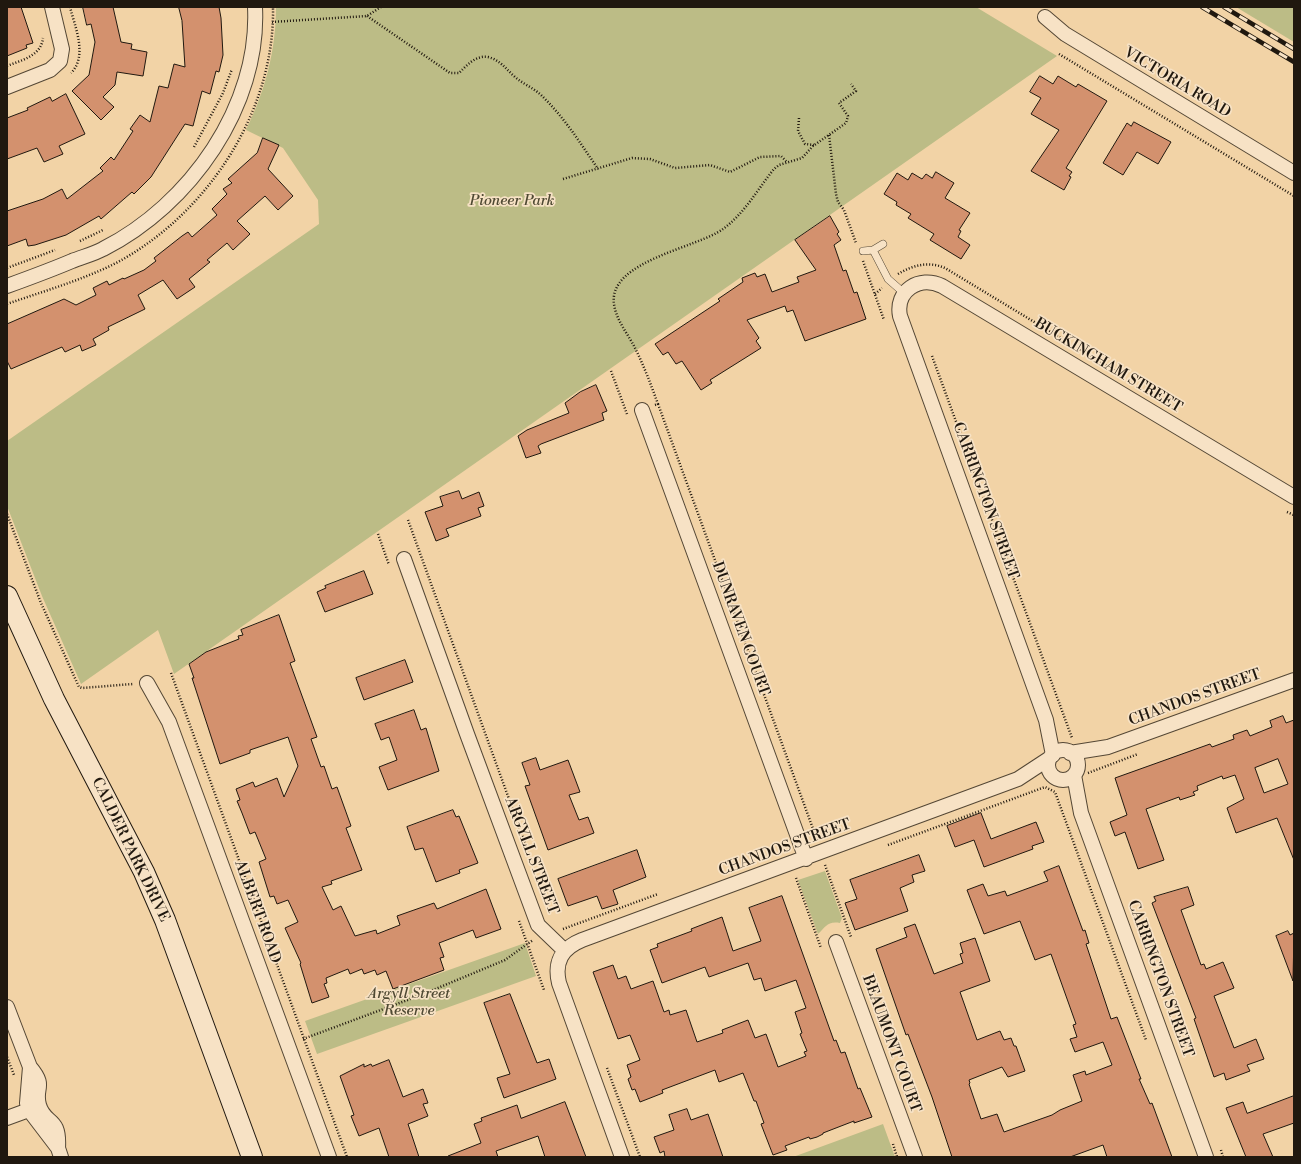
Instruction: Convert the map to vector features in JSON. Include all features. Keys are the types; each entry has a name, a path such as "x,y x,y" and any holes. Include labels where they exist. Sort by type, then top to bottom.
{"street":[{"path":"7,87 50,70 60,61 62,49 52,7"},
{"path":"7,286 103,249 144,224 173,198 198,170 218,142 236,104 250,67 256,24 255,7"},
{"name":"VICTORIA ROAD","path":"1045,17 1065,34 1294,174"},
{"name":"BUCKINGHAM STREET","path":"904,293 916,283 925,281 933,282 942,286 1294,497"},
{"name":"CARRINGTON STREET","path":"904,293 899,303 900,316 1046,720"},
{"name":"DUNRAVEN COURT","path":"642,410 806,859"},
{"name":"ARGYLL STREET","path":"404,559 538,925 564,950"},
{"name":"CALDER PARK DRIVE","path":"7,596 54,699 144,872 170,934 252,1157"},
{"name":"CHANDOS STREET","path":"1108,748 1294,680"},
{"name":"ALBERT ROAD","path":"147,683 169,722 329,1157"},
{"path":"1046,720 1069,752 1076,759 1071,777"},
{"path":"1046,720 1051,757 1048,768 1071,777"},
{"path":"1018,779 1059,751 1069,752 1108,748"},
{"path":"1018,779 1071,777 1088,761 1108,748"},
{"name":"CARRINGTON STREET","path":"1071,777 1081,813 1206,1157"},
{"name":"CHANDOS STREET","path":"564,950 582,940 806,859 1018,779"},
{"name":"BEAUMONT COURT","path":"836,942 914,1157"},
{"path":"564,950 558,963 557,974 559,983 622,1157"},
{"path":"7,1007 30,1067 37,1075 40,1082 38,1100 34,1108 7,1118"},
{"path":"34,1108 43,1113 56,1125 59,1135 60,1152"}],"lane":[{"path":"863,251 873,250 883,244"},
{"path":"873,250 888,279 904,293"}],"path":[{"path":"256,24 367,16 381,7"},
{"path":"367,16 450,73 460,73 472,61 479,58 487,57 497,60 523,83 543,96 582,145 598,169"},
{"path":"7,66 36,54 42,44 42,32"},
{"path":"1059,54 1294,196"},
{"path":"191,152 199,140 223,93 233,65"},
{"path":"816,837 642,361 616,312 613,298 618,284 630,272 649,261 723,229 746,207 774,169 787,162 802,158 814,145 846,123 848,116 839,103 856,91 851,84"},
{"path":"799,118 798,132 805,144 814,145"},
{"path":"829,135 838,202 844,210 857,245"},
{"path":"562,179 632,158 650,159 675,168 710,165 730,172 765,156 781,156 787,162"},
{"path":"78,242 105,228"},
{"path":"7,268 56,250"},
{"path":"862,259 886,324"},
{"path":"930,351 1071,737 1075,739"},
{"path":"642,410 658,404"},
{"path":"1280,507 1294,515"},
{"path":"7,514 39,597 79,687 147,683"},
{"path":"408,520 527,849"},
{"path":"172,673 347,1157"},
{"path":"1071,777 1141,752"},
{"path":"884,846 1045,787 1055,792 1148,1045"},
{"path":"800,843 823,834"},
{"path":"820,869 833,865"},
{"path":"793,880 802,876"},
{"path":"557,931 660,894"},
{"path":"288,1044 421,995 498,963 518,952 524,946"},
{"path":"1221,1150 1223,1157"}],"green space":[{"name":"Pioneer Park","path":"276,7 976,7 1057,56 174,674 158,630 81,684 42,596 7,506 7,441 319,224 318,200 283,148 246,130 259,101 272,55"},
{"path":"1236,7 1294,7 1294,42"},
{"path":"825,871 842,918 840,923 829,924 818,934 798,880"},
{"name":"Argyll Street Reserve","path":"525,943 536,976 317,1054 305,1021"},
{"path":"883,1124 895,1157 793,1157"}],"building":[{"path":"7,7 21,7 33,43 26,45 27,48 7,56"},
{"path":"83,7 113,7 121,42 132,44 131,49 147,52 143,76 117,72 115,85 103,97 114,107 101,120 72,91 89,75 95,42 91,24 87,25"},
{"path":"179,7 219,7 221,18 223,55 219,72 216,71 210,94 202,91 193,126 185,124 151,177 134,194 132,192 101,219 99,216 66,235 35,245 28,246 26,239 7,246 7,211 43,199 62,189 67,199 103,171 100,168 111,157 114,160 133,131 130,129 140,115 150,122 159,86 168,88 174,64 185,67 182,21"},
{"path":"1040,76 1053,84 1058,76 1076,87 1078,84 1107,101 1066,168 1072,172 1064,190 1031,171 1059,130 1031,114 1041,98 1030,92"},
{"path":"66,94 85,134 59,146 63,154 44,162 37,148 7,159 7,118 28,110 27,108 50,97 52,101"},
{"path":"1134,122 1171,142 1158,164 1137,152 1123,175 1103,163 1127,123 1131,126"},
{"path":"263,138 279,145 268,169 293,196 278,210 265,196 237,221 250,234 233,250 227,243 207,260 210,262 189,279 195,287 177,299 163,280 138,295 145,309 108,327 109,330 93,339 96,345 82,351 80,345 65,352 62,347 11,369 7,361 7,324 64,299 76,305 96,295 93,288 107,281 109,285 144,270 156,261 154,258 188,232 192,237 217,215 212,209 227,194 223,189 232,183 228,179 257,153"},
{"path":"936,172 954,183 945,198 970,213 959,230 961,231 958,237 970,245 961,259 930,240 934,234 908,218 911,214 896,205 897,202 884,194 897,173 908,180 912,173 922,179 926,174 932,178"},
{"path":"830,216 839,232 837,234 841,240 834,245 843,271 846,270 854,293 857,292 866,319 805,341 793,310 787,312 785,306 747,320 759,338 756,341 761,348 710,380 712,383 701,390 682,361 676,364 668,352 663,355 655,344 720,301 718,299 743,282 742,278 755,273 757,277 765,274 772,292 799,282 797,277 816,270 795,240"},
{"path":"596,385 607,411 602,413 604,420 541,444 538,446 541,453 526,458 518,436 527,430 569,413 565,403 580,392"},
{"path":"459,491 462,499 479,492 484,506 478,508 481,516 446,529 449,536 436,541 425,512 443,506 440,497"},
{"path":"364,571 373,594 325,612 317,592 326,588 325,586"},
{"path":"279,615 295,661 290,663 317,737 311,739 321,767 324,766 332,789 337,787 351,826 346,828 362,870 331,881 332,884 322,887 333,910 341,906 355,936 376,930 377,934 400,925 397,916 434,903 437,909 486,889 501,929 476,938 473,930 439,943 444,957 440,958 444,970 393,989 386,971 377,975 375,970 364,974 362,969 350,974 348,969 326,978 327,983 324,984 329,997 312,1003 300,964 301,963 285,928 298,922 288,900 277,904 274,896 270,897 259,862 266,859 255,832 250,834 237,801 240,800 236,789 253,782 255,787 277,778 284,797 298,766 288,737 250,750 250,753 220,764 192,678 194,678 189,664 206,652 239,639 238,636 243,635 241,630"},
{"path":"405,660 413,682 364,700 356,678"},
{"path":"414,710 421,730 426,728 439,771 388,790 379,767 397,760 389,737 381,740 375,724"},
{"path":"1283,716 1286,723 1294,720 1294,860 1277,818 1236,833 1227,808 1244,799 1235,775 1223,779 1222,776 1197,786 1198,790 1193,792 1195,795 1180,800 1179,797 1146,809 1164,860 1138,869 1125,832 1115,836 1110,822 1127,815 1115,778 1210,744 1212,747 1234,739 1233,735 1247,730 1250,736 1272,727 1270,721","holes":["1278,759 1288,784 1264,793 1255,768"]},
{"path":"536,758 540,770 568,760 580,792 569,795 579,820 588,817 594,833 548,850 525,786 530,785 522,763"},
{"path":"453,810 456,817 459,816 478,863 459,870 460,873 436,882 423,848 415,850 407,827"},
{"path":"981,813 991,839 1036,822 1044,842 1032,846 1033,849 984,867 974,840 955,847 947,826"},
{"path":"637,850 646,877 613,890 618,904 602,909 597,896 568,906 558,879"},
{"path":"919,855 925,871 912,875 914,882 900,888 908,911 855,930 845,903 857,899 850,880"},
{"path":"1059,866 1083,931 1085,930 1089,943 1086,944 1111,1019 1117,1017 1141,1079 1139,1079 1150,1104 1152,1103 1172,1157 1107,1157 1103,1145 1070,1157 952,1157 932,1097 908,1034 906,1035 876,949 907,937 904,928 915,924 934,974 963,963 960,954 963,953 960,943 975,938 990,981 960,992 977,1040 1000,1031 1004,1040 1011,1038 1014,1046 1016,1046 1025,1071 1008,1077 1002,1067 969,1080 981,1119 997,1114 1004,1132 1052,1115 1082,1101 1073,1075 1085,1071 1086,1075 1112,1065 1103,1042 1075,1052 1070,1039 1077,1037 1073,1025 1076,1024 1051,954 1035,960 1020,921 984,934 967,890 983,884 988,896 1005,891 1007,896 1048,881 1044,872"},
{"path":"1188,887 1194,905 1181,910 1201,965 1204,964 1206,969 1223,962 1234,988 1214,996 1234,1048 1256,1039 1264,1059 1247,1065 1250,1071 1226,1080 1224,1073 1214,1077 1194,1019 1196,1018 1152,903 1156,901 1154,897"},
{"path":"782,896 834,1041 836,1040 841,1053 845,1052 858,1089 860,1088 872,1117 854,1123 854,1121 823,1133 817,1137 810,1139 809,1137 785,1146 787,1150 773,1155 761,1124 764,1123 756,1101 754,1101 743,1073 719,1082 715,1070 662,1090 663,1093 640,1102 635,1089 632,1090 628,1079 631,1077 627,1065 640,1060 630,1035 618,1039 593,972 613,965 618,979 626,976 631,989 653,981 664,1012 669,1010 670,1015 686,1010 697,1042 723,1033 722,1030 748,1020 755,1038 766,1034 778,1067 806,1056 804,1052 807,1051 800,1034 802,1033 795,1012 806,1008 796,980 765,991 761,978 754,980 748,963 709,977 705,967 662,983 650,950 658,947 657,944 692,931 691,929 722,917 733,951 761,941 749,908"},
{"path":"1288,931 1290,935 1294,933 1293,981 1276,936"},
{"path":"510,994 537,1063 549,1059 556,1079 504,1098 497,1078 510,1074 484,1003"},
{"path":"389,1060 403,1097 423,1089 428,1103 423,1104 428,1116 408,1124 419,1157 389,1157 379,1128 359,1136 351,1116 354,1115 340,1076 364,1064 364,1067 371,1064 372,1066"},
{"path":"1294,1096 1294,1123 1263,1134 1273,1157 1246,1157 1226,1108 1243,1102 1247,1113"},
{"path":"565,1102 586,1157 545,1157 538,1136 496,1151 498,1157 448,1156 481,1143 474,1124 482,1121 481,1118 517,1105 521,1118"},
{"path":"687,1109 691,1120 708,1114 723,1157 665,1157 664,1151 660,1153 654,1137 674,1130 669,1115"}],"railway":[{"path":"1202,7 1294,62"},
{"path":"1224,7 1294,49"}]}
